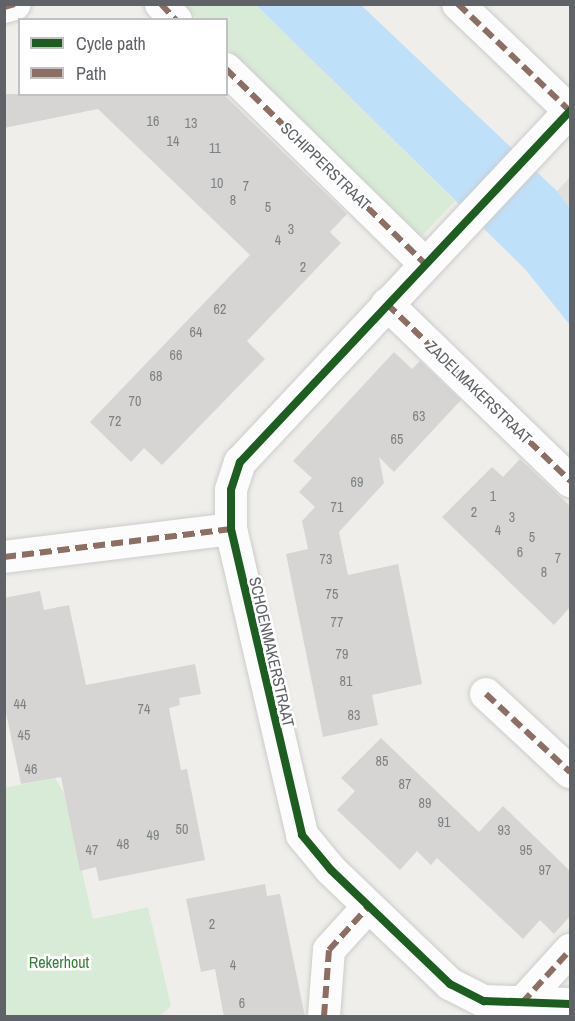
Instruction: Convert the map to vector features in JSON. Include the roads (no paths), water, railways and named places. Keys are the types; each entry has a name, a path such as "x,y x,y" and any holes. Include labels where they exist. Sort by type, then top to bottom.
{"street":[{"path":"4,7 15,4"},
{"path":"161,4 174,18"},
{"path":"458,4 570,111"},
{"name":"SCHIPPERSTRAAT","path":"228,71 425,264"},
{"name":"SCHOENMAKERSTRAAT","path":"570,111 240,462 231,490 231,529 298,828 317,855 368,907 450,984 484,1001 570,1004"},
{"name":"ZADELMAKERSTRAAT","path":"387,304 570,481"},
{"path":"4,556 231,529"},
{"path":"486,694 570,772"},
{"path":"324,1017 329,950 368,907"},
{"path":"522,1003 570,950"}],"water":[{"path":"256,5 361,5 557,191 570,208 570,325 525,269"}],"park label":[{"name":"Rekerhout","path":"59,962"}]}
